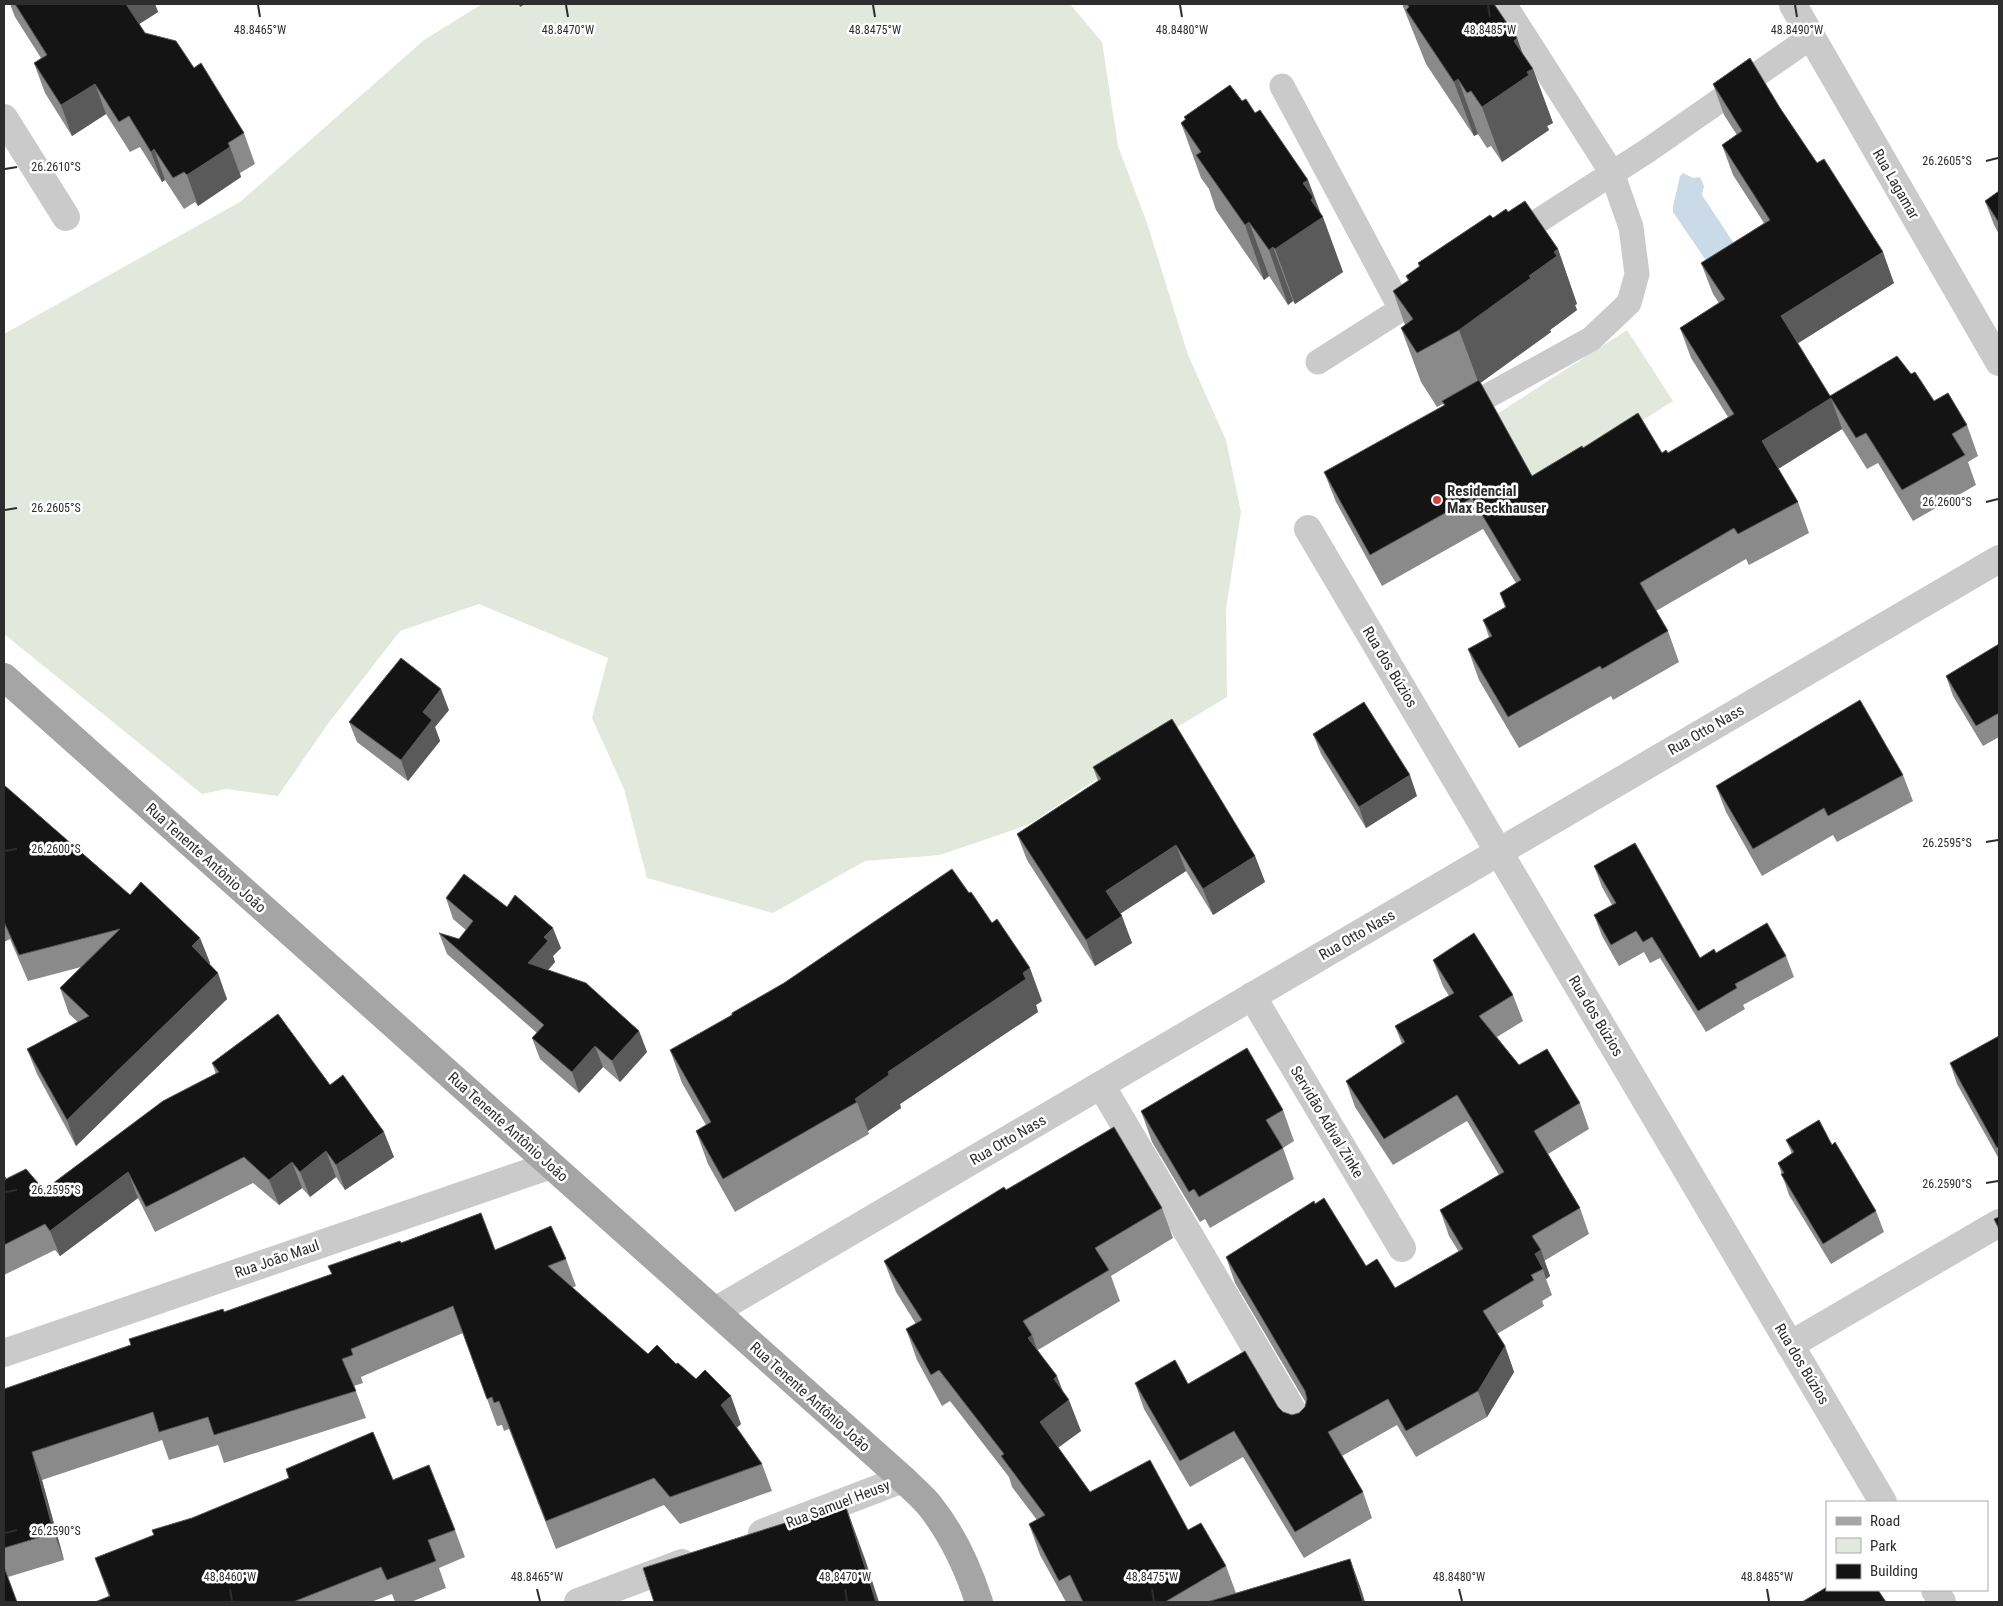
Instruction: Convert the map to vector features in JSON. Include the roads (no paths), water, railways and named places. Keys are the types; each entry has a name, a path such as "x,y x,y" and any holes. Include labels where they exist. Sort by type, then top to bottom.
{"main road":[{"name":"Rua Tenente Antônio João","path":"4,677 903,1479 930,1505 952,1536 972,1579 979,1602"}],"street":[{"name":"Rua Lagamar","path":"1792,5 1999,362"},
{"path":"4,118 66,217"},
{"name":"Rua dos Búzios","path":"1308,529 1882,1501"},
{"name":"Rua Otto Nass","path":"715,1311 1999,558"},
{"name":"Servidão Adival Zinke","path":"1252,996 1402,1248"},
{"path":"1101,1085 1301,1425"},
{"name":"Rua João Maul","path":"4,1353 551,1165"},
{"path":"1790,1345 1999,1223"},
{"name":"Rua Samuel Heusy","path":"743,1540 903,1479"},
{"path":"578,1602 706,1554"},
{"path":"1936,1591 1942,1602"}],"lane":[{"path":"1433,426 1591,339 1629,303 1637,274 1631,227 1612,173 1504,4"},
{"path":"1490,252 1612,173 1811,37"},
{"path":"1282,86 1401,309"},
{"path":"1318,362 1450,278"}],"water":[{"path":"1683,173 1693,178 1700,177 1704,186 1702,195 1735,245 1707,262 1673,212 1680,176"}],"place":[{"name":"Residencial Max Beckhauser","path":"1437,500"}]}
